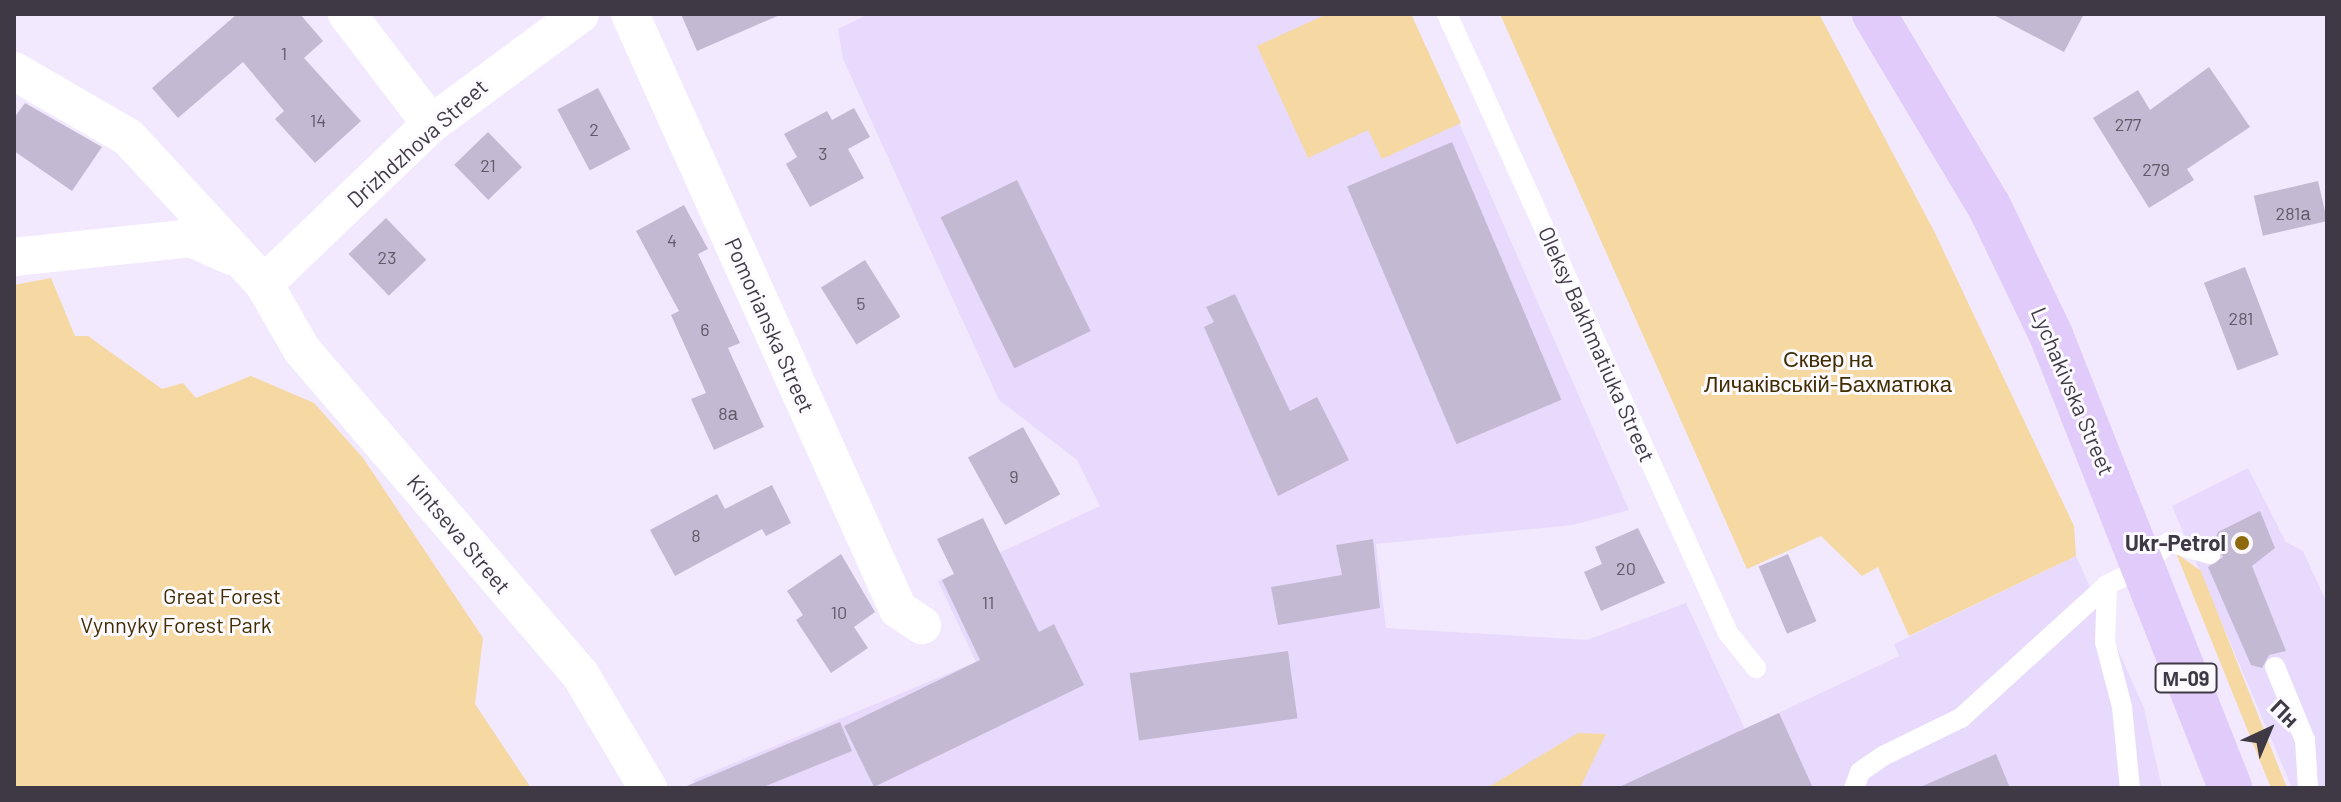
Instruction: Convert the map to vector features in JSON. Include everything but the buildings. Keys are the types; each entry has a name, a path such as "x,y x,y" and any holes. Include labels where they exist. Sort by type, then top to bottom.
{"main road":[{"name":"Lychakivska Street","path":"1874,14 1989,206 2036,302 2124,577 2230,788"}],"street":[{"path":"347,14 431,124"},
{"name":"Drizhdzhova Street","path":"264,284 431,124 580,14"},
{"name":"Pomorianska Street","path":"630,14 898,609 922,625"},
{"name":"Kintseva Street","path":"14,71 128,137 264,284 302,350 580,674 648,788"},
{"name":"Kintseva Street","path":"14,257 191,238 228,254 264,284"}],"lane":[{"name":"Oleksy Bakhmatiuka Street","path":"1447,14 1728,633 1756,668"},
{"path":"1854,788 1860,772 1883,756 1961,718 2169,542 2210,554"},
{"path":"2124,577 2105,642 2122,707 2130,788"},
{"path":"2275,667 2305,740 2308,788"}],"shaded area":[{"path":"869,14 1411,14 1629,510 1573,525 1376,544 1386,628 1587,640 1686,603 1745,729 1899,656 1894,644 2076,556 2144,708 2162,788 697,788 693,780 976,662 938,581 1100,506 1077,460 999,400 843,59 838,29"},
{"path":"2248,468 2286,542 2303,551 2327,603 2327,788 2292,788 2172,506"}],"green space":[{"path":"1327,14 1411,14 1461,123 1382,159 1368,130 1308,158 1257,46"},
{"name":"Сквер на Личаківській-Бахматюка","path":"1500,14 1819,14 1934,231 2074,526 2076,556 1909,636 1878,567 1862,576 1821,536 1747,569"},
{"name":"Great Forest","path":"51,278 75,336 88,336 162,389 183,383 196,398 251,376 314,403 363,458 483,638 475,704 531,788 14,788 14,285"},
{"path":"2176,553 2201,571 2287,788 2271,788"},
{"path":"1578,733 1606,734 1580,788 1487,788"}],"place":[{"name":"Ukr-Petrol","path":"2242,543"}],"park label":[{"name":"Vynnyky Forest Park","path":"176,625"}]}
